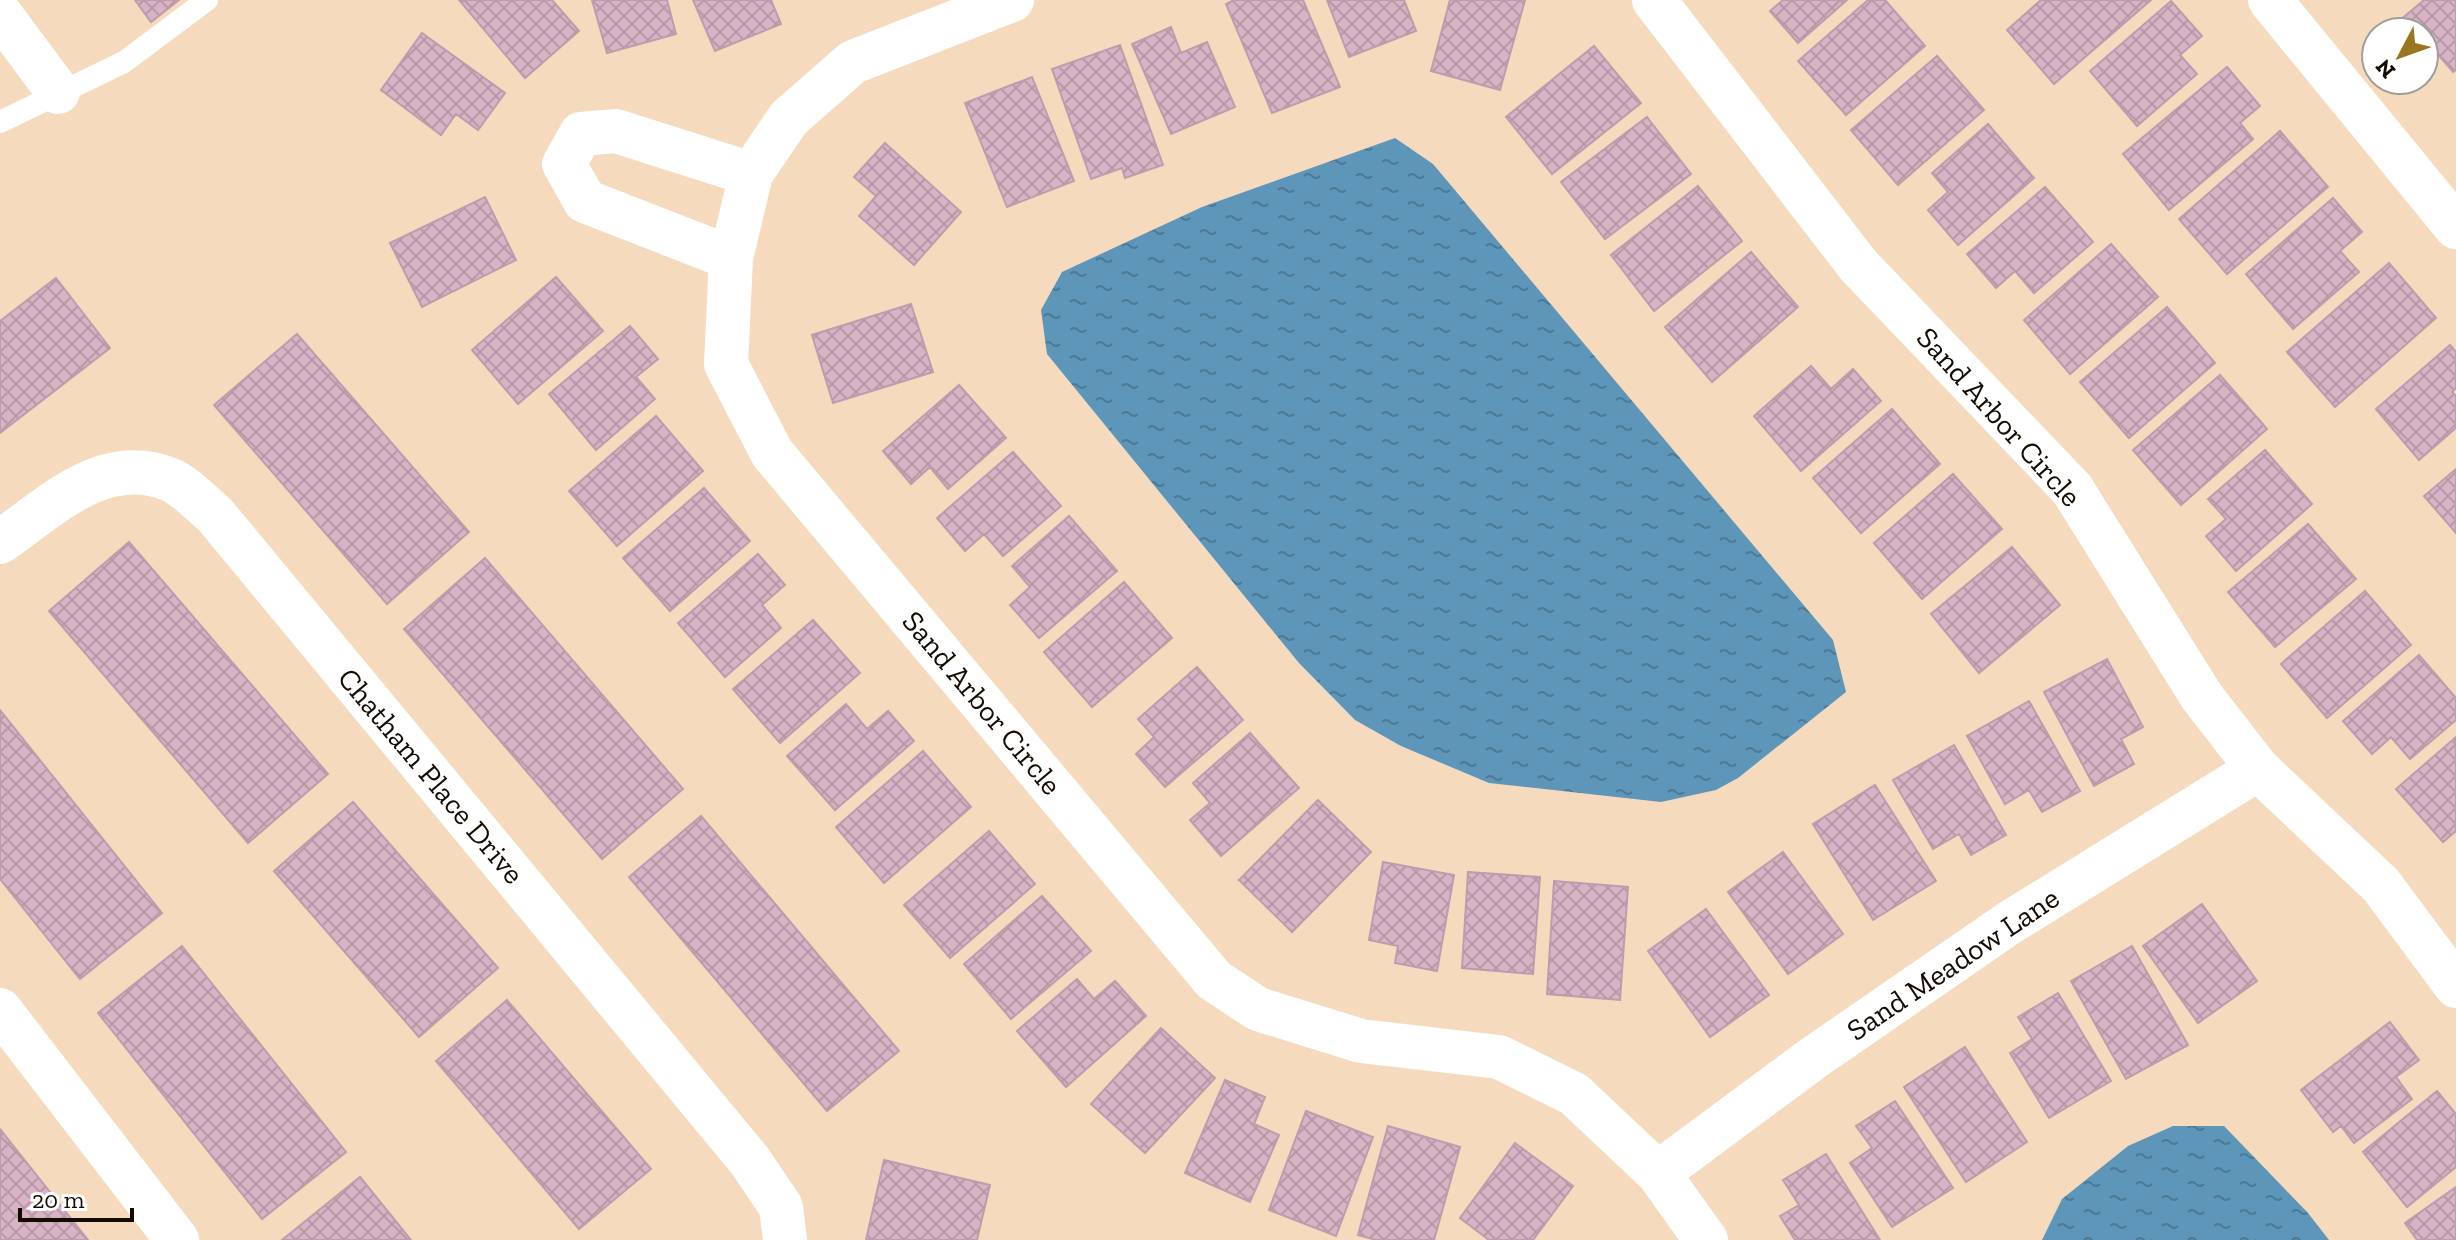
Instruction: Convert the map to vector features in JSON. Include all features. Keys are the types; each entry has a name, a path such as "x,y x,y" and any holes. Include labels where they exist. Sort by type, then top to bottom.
{"street":[{"name":"Sand Arbor Circle","path":"1012,0 853,62 789,118 751,174 731,258 726,364 772,453 1214,980 1258,1009 1361,1041 1499,1057 1574,1094 1658,1173 1706,1240"},
{"name":"Sand Arbor Circle","path":"1654,0 1858,265 2072,489 2202,697 2258,769 2381,885 2456,986"},
{"path":"2270,0 2456,227"},
{"path":"0,14 58,92"},
{"path":"731,258 585,201 564,164 581,134 616,131 751,174"},
{"name":"Chatham Place Drive","path":"0,542 88,481 132,469 173,481 215,515 750,1161 781,1207 785,1240"},
{"name":"Sand Meadow Lane","path":"1658,1173 1812,1059 2009,923 2258,769"},
{"path":"0,1010 177,1240"}],"lane":[{"path":"0,122 124,62 207,0"}],"water":[{"path":"1395,138 1433,164 1833,640 1846,692 1738,778 1716,790 1661,802 1489,783 1401,746 1355,720 1299,663 1047,354 1041,310 1062,272 1202,207"},
{"path":"2173,1126 2224,1126 2308,1213 2329,1240 2042,1240 2062,1199 2128,1146"}],"building":[{"path":"135,0 179,0 151,22"},
{"path":"459,0 552,0 579,31 525,78"},
{"path":"592,0 667,0 676,34 607,53"},
{"path":"693,0 771,0 781,24 715,51"},
{"path":"1234,0 1303,0 1340,87 1272,113 1226,4"},
{"path":"1327,0 1404,0 1416,31 1349,57"},
{"path":"1450,0 1525,0 1500,90 1431,71"},
{"path":"1783,0 1847,0 1798,43 1770,11"},
{"path":"1868,0 1885,0 1925,46 1846,115 1798,61"},
{"path":"2041,0 2151,0 2054,84 2007,30"},
{"path":"2424,0 2456,0 2456,70 2453,72 2440,57 2440,16 2405,16"},
{"path":"2171,1 2202,36 2180,55 2197,74 2137,126 2090,71"},
{"path":"1171,27 1181,53 1207,42 1235,107 1171,134 1132,44"},
{"path":"422,33 505,93 478,130 456,114 441,135 381,90"},
{"path":"1120,45 1163,165 1125,178 1122,168 1091,179 1052,69"},
{"path":"1594,46 1641,103 1552,174 1506,117"},
{"path":"1937,56 1984,110 1898,185 1851,130"},
{"path":"2227,67 2260,106 2240,123 2253,139 2169,210 2123,154"},
{"path":"1032,77 1074,181 1007,207 965,103"},
{"path":"1647,117 1691,174 1605,239 1561,182"},
{"path":"1988,124 2034,178 1958,245 1928,210 1948,192 1932,173"},
{"path":"2280,131 2328,187 2227,274 2179,219"},
{"path":"885,143 961,212 914,265 859,216 876,196 854,177"},
{"path":"1698,186 1742,241 1654,311 1611,255"},
{"path":"2045,187 2093,242 2034,293 2015,271 1996,288 1967,254"},
{"path":"485,197 516,260 422,307 390,243"},
{"path":"2333,198 2362,232 2340,251 2359,272 2293,329 2246,274"},
{"path":"2111,244 2158,297 2070,374 2024,320"},
{"path":"1751,252 1798,307 1712,382 1665,327"},
{"path":"2389,263 2436,318 2335,407 2287,352"},
{"path":"556,277 603,331 518,404 472,350"},
{"path":"56,278 110,348 0,433 0,321"},
{"path":"911,304 933,372 833,403 812,335"},
{"path":"2167,307 2215,363 2129,438 2080,382"},
{"path":"630,326 658,359 636,377 655,399 596,450 549,394"},
{"path":"297,334 469,532 387,604 214,405"},
{"path":"2450,345 2456,352 2456,388 2452,392 2456,396 2456,428 2419,460 2376,409"},
{"path":"1811,366 1831,389 1853,369 1881,401 1801,471 1754,416"},
{"path":"2220,375 2267,429 2181,505 2133,450"},
{"path":"959,385 1006,438 948,489 930,467 911,484 883,451"},
{"path":"1892,409 1940,464 1861,533 1813,478"},
{"path":"656,416 703,471 617,546 569,491"},
{"path":"2265,450 2312,504 2236,571 2206,536 2226,519 2208,499"},
{"path":"1013,452 1061,506 1003,556 984,534 965,551 937,518"},
{"path":"2456,469 2456,533 2424,496"},
{"path":"1953,474 2002,529 1922,599 1874,543"},
{"path":"704,488 750,541 670,611 623,558"},
{"path":"1069,516 1117,571 1039,638 1010,605 1030,587 1012,566"},
{"path":"2308,524 2356,579 2275,647 2228,592"},
{"path":"129,542 328,774 248,843 49,611"},
{"path":"2012,547 2060,605 1979,673 1931,614"},
{"path":"758,554 785,585 762,605 781,628 725,677 678,623"},
{"path":"485,558 683,789 602,859 404,629"},
{"path":"1124,582 1172,638 1092,707 1044,652"},
{"path":"2365,591 2411,645 2327,718 2281,664"},
{"path":"813,620 860,673 780,743 733,689"},
{"path":"2419,655 2456,698 2456,720 2410,759 2391,737 2372,754 2343,721"},
{"path":"2107,659 2143,727 2121,739 2134,764 2094,786 2044,692"},
{"path":"1197,667 1243,720 1165,787 1136,754 1154,737 1138,719"},
{"path":"2029,701 2080,791 2042,812 2029,790 2005,804 1967,736"},
{"path":"846,704 867,729 888,711 914,741 835,810 787,756"},
{"path":"0,710 162,913 80,979 0,879"},
{"path":"1250,733 1299,788 1221,856 1190,820 1210,803 1193,783"},
{"path":"2456,737 2456,831 2443,842 2396,789"},
{"path":"1954,745 2006,835 1971,855 1959,834 1933,849 1893,780"},
{"path":"923,751 971,807 884,883 836,827"},
{"path":"1875,785 1936,881 1873,920 1813,824"},
{"path":"1318,800 1371,852 1292,932 1239,880"},
{"path":"353,802 498,968 419,1037 274,871"},
{"path":"701,816 899,1051 827,1111 629,877"},
{"path":"989,831 1035,884 950,958 904,905"},
{"path":"1783,852 1843,934 1788,974 1728,892"},
{"path":"1383,862 1454,875 1437,971 1395,963 1398,946 1369,940"},
{"path":"1468,872 1540,877 1533,974 1462,968"},
{"path":"1554,881 1628,887 1620,1000 1547,994"},
{"path":"1042,896 1091,951 1011,1019 964,964"},
{"path":"2202,904 2257,981 2198,1023 2143,946"},
{"path":"1706,909 1769,995 1710,1037 1648,951"},
{"path":"182,946 346,1152 262,1219 98,1013"},
{"path":"2132,946 2188,1045 2126,1079 2071,981"},
{"path":"1077,979 1094,999 1115,981 1146,1016 1066,1087 1017,1031"},
{"path":"2058,993 2111,1081 2049,1118 2010,1053 2032,1039 2018,1017"},
{"path":"507,1000 651,1169 579,1229 436,1061"},
{"path":"2390,1022 2419,1060 2396,1077 2412,1099 2354,1143 2341,1126 2333,1132 2301,1090"},
{"path":"1161,1028 1215,1078 1145,1153 1091,1104"},
{"path":"1965,1047 2027,1142 1966,1182 1904,1087"},
{"path":"1225,1080 1265,1097 1254,1124 1279,1135 1250,1202 1185,1173"},
{"path":"2437,1091 2456,1114 2456,1167 2407,1207 2363,1152"},
{"path":"1895,1101 1953,1188 1892,1227 1850,1163 1872,1148 1856,1126"},
{"path":"1306,1111 1373,1137 1336,1236 1269,1210"},
{"path":"1388,1126 1460,1147 1434,1240 1376,1240 1358,1235"},
{"path":"0,1129 88,1240 0,1240"},
{"path":"1515,1143 1573,1186 1533,1240 1489,1240 1460,1218"},
{"path":"1826,1154 1880,1240 1795,1240 1780,1216 1799,1205 1783,1180"},
{"path":"884,1160 990,1185 977,1240 866,1240"},
{"path":"360,1177 411,1240 282,1240"},
{"path":"2456,1187 2456,1240 2417,1240 2405,1223"}]}
